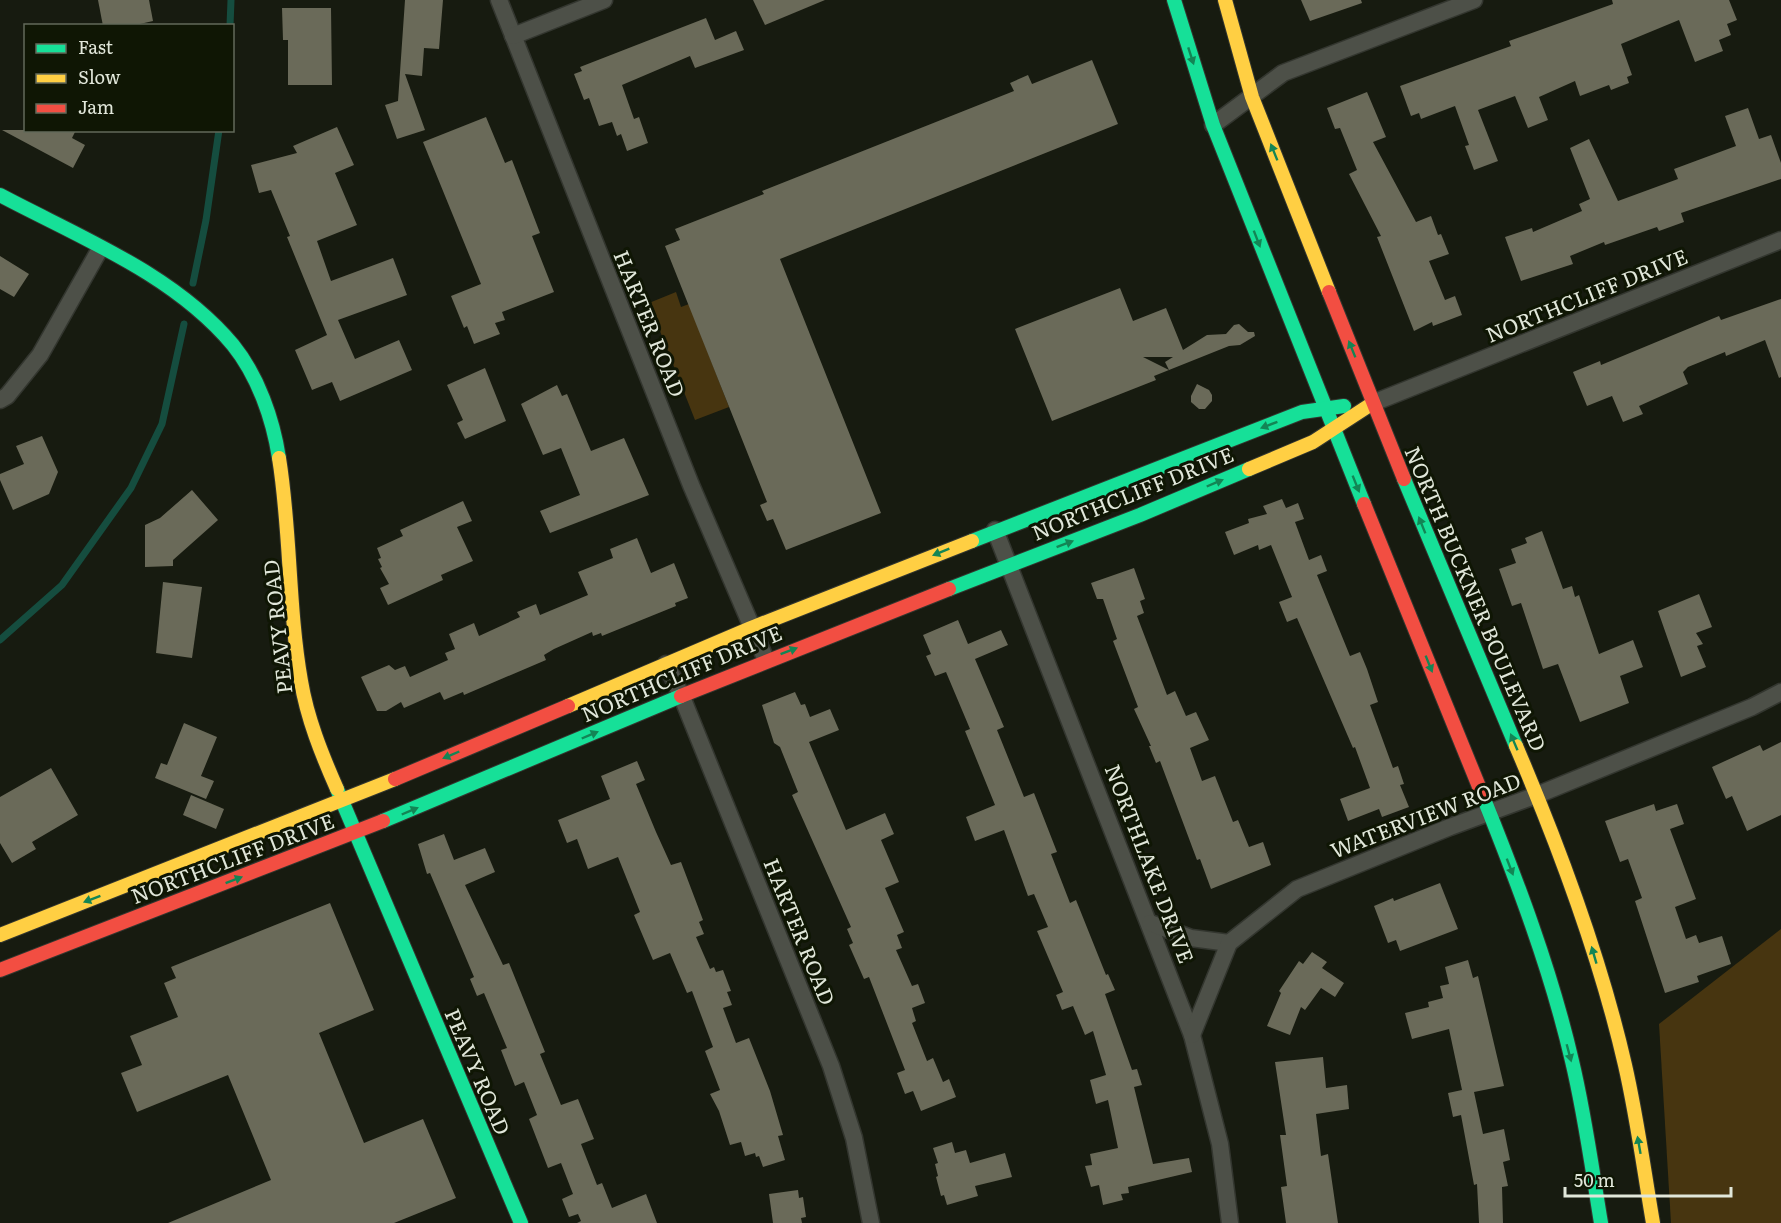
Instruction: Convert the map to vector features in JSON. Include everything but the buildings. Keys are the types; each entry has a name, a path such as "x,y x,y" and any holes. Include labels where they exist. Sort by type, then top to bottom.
{"street":[{"name":"HARTER ROAD","path":"499,0 679,454 766,660"},
{"path":"513,36 604,0"},
{"path":"1174,0 1213,125 1324,408 1489,812 1551,987 1580,1095 1601,1223"},
{"name":"NORTH BUCKNER BOULEVARD","path":"1225,0 1252,97 1444,580 1537,795 1592,949 1625,1065 1653,1223"},
{"path":"1213,125 1283,74 1473,0"},
{"name":"PEAVY ROAD","path":"0,195 159,281 203,314 235,346 254,380 278,444 297,661 303,698 342,802 521,1223"},
{"name":"NORTHCLIFF DRIVE","path":"0,970 356,833 766,660 1140,515 1313,442 1373,404 1781,240"},
{"path":"0,400 7,396 40,355 100,249"},
{"name":"NORTHCLIFF DRIVE","path":"0,935 342,802 751,628 995,530 1302,412 1373,404"},
{"name":"NORTHLAKE DRIVE","path":"995,530 1192,1035 1220,1144 1230,1223"},
{"name":"HARTER ROAD","path":"666,664 682,697 831,1066 854,1138 871,1223"},
{"name":"WATERVIEW ROAD","path":"1228,943 1297,889 1537,795 1752,707 1781,692"},
{"path":"1150,923 1191,938 1228,943 1192,1035"}],"shaded area":[{"path":"676,292 681,307 689,304 729,407 695,420 649,303"},
{"path":"1781,929 1781,1223 1671,1223 1659,1024"}],"waterway":[{"path":"230,24 231,0"},
{"path":"193,283 206,220 219,132"},
{"path":"0,640 62,585 131,488 162,424 184,324"}],"traffic: fast":[{"path":"1174,0 1213,125 1364,504"},
{"path":"0,195 124,259 154,277 209,320 233,345 250,370 273,428 279,458"},
{"path":"972,541 1302,412 1344,406"},
{"path":"949,589 1140,515 1249,469"},
{"path":"1404,479 1516,746"},
{"path":"383,821 681,696"},
{"path":"337,789 521,1223"},
{"path":"1482,794 1532,926 1564,1027 1581,1102 1601,1223"}],"traffic: slow":[{"path":"1225,0 1252,97 1329,292"},
{"path":"1249,469 1313,442 1373,403"},
{"path":"279,458 301,681 311,722 337,789"},
{"path":"568,706 751,628 972,541"},
{"path":"1516,746 1578,903 1604,984 1637,1124 1653,1223"},
{"path":"0,935 395,779"}],"traffic: jam":[{"path":"1329,292 1404,479"},
{"path":"1364,504 1482,794"},
{"path":"681,696 949,589"},
{"path":"395,779 568,706"},
{"path":"0,970 383,821"}]}
